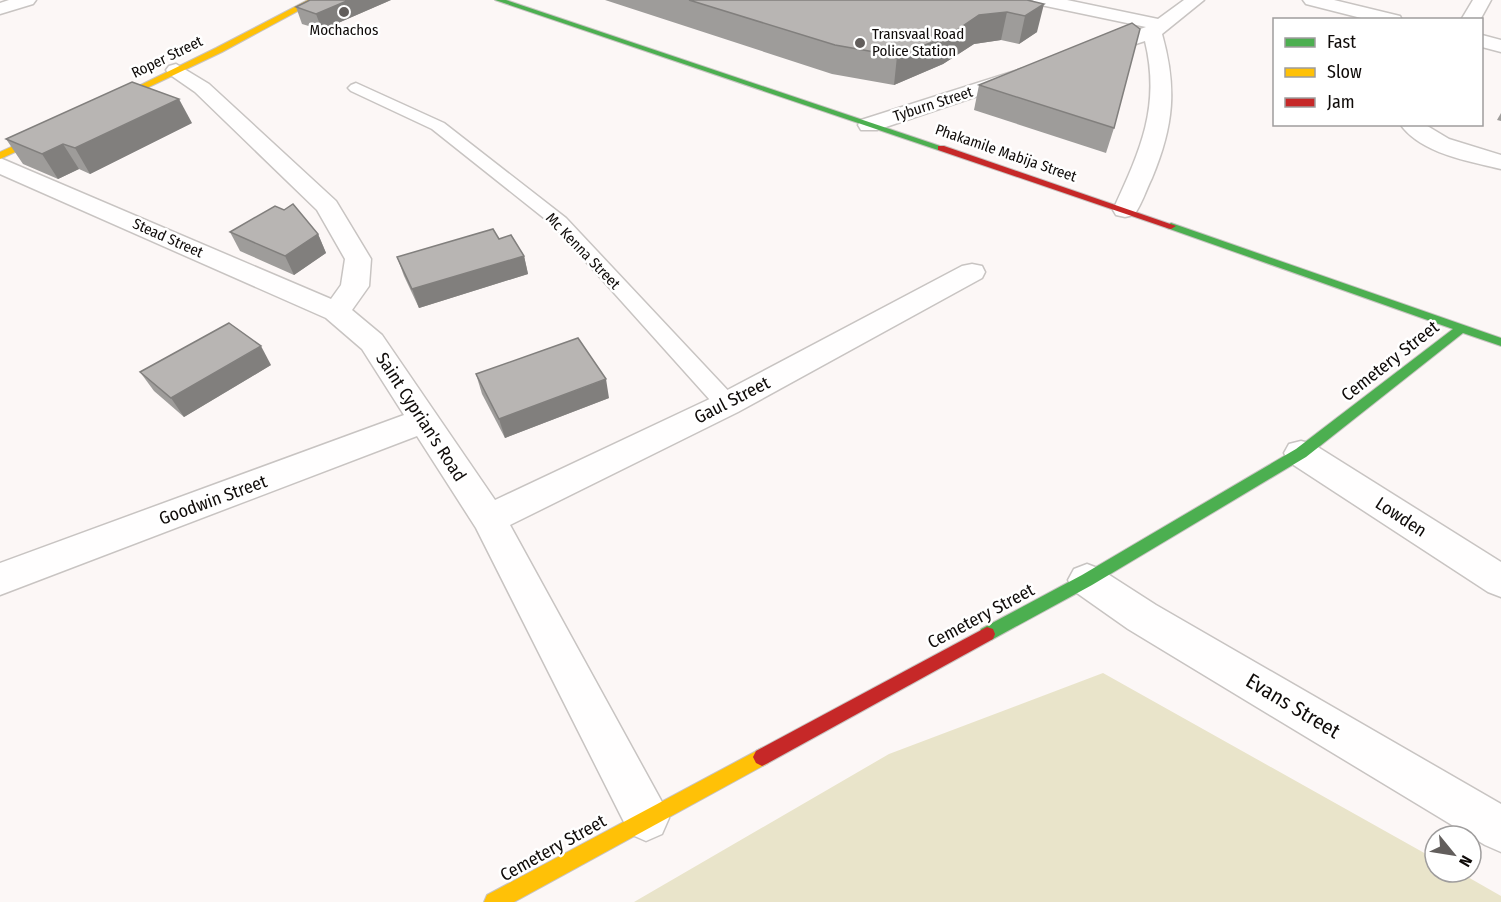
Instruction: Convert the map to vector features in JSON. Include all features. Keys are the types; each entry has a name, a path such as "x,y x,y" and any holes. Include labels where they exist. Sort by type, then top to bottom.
{"street":[{"path":"0,9 27,0"},
{"name":"Roper Street","path":"93,111 314,0"},
{"name":"Phakamile Mabija Street","path":"499,0 1125,210 1501,342"},
{"path":"1041,0 1157,29"},
{"path":"1073,58 1157,29 1195,0"},
{"path":"1312,0 1385,18"},
{"path":"1471,18 1482,0"},
{"path":"1125,210 1156,141 1161,115 1162,81 1157,29"},
{"path":"1483,41 1501,46"},
{"name":"Tyburn Street","path":"869,124 1039,69"},
{"path":"177,70 202,88 327,206 358,259 355,285 336,312"},
{"path":"0,156 62,126"},
{"path":"1413,126 1443,144 1501,162"},
{"name":"Stead Street","path":"0,165 336,312"},
{"name":"Gaul Street","path":"489,519 726,404 972,272"},
{"name":"Saint Cyprian's Road","path":"336,312 372,342 489,519 646,818"},
{"name":"Cemetery Street","path":"494,902 1087,580 1301,453 1462,327"},
{"name":"Goodwin Street","path":"0,579 425,420"},
{"name":"Lowden","path":"1301,453 1501,581"},
{"name":"Evans Street","path":"1087,580 1142,617 1501,829"}],"lane":[{"name":"Mc Kenna Street","path":"356,88 438,126 560,222 726,404"}],"shaded area":[{"path":"1103,673 1423,852 1423,884 1480,884 1501,896 1501,902 634,902 889,754"}],"building":[{"path":"310,0 349,0 316,14 296,7"},
{"path":"689,0 1027,0 1044,4 1025,16 1007,12 979,15 948,36 897,56 835,45"},
{"path":"1132,23 1140,29 1114,128 979,85"},
{"path":"132,82 179,99 75,148 63,144 42,154 6,139"},
{"path":"293,204 318,234 285,256 230,232 275,206 284,210"},
{"path":"493,229 499,239 511,235 524,256 412,289 397,257"},
{"path":"229,323 261,346 171,398 140,372"},
{"path":"578,338 606,379 499,419 476,374"}],"traffic: fast":[{"path":"499,0 941,148"},
{"path":"1171,226 1501,342"},
{"path":"987,634 1087,580 1301,453 1462,328"}],"traffic: slow":[{"path":"104,105 219,50 314,0"},
{"path":"0,156 53,131"},
{"path":"494,902 762,757"}],"traffic: jam":[{"path":"941,148 1171,226"},
{"path":"762,757 987,634"}],"place":[{"name":"Mochachos","path":"344,12"},
{"name":"Transvaal Road Police Station","path":"860,43"}]}
